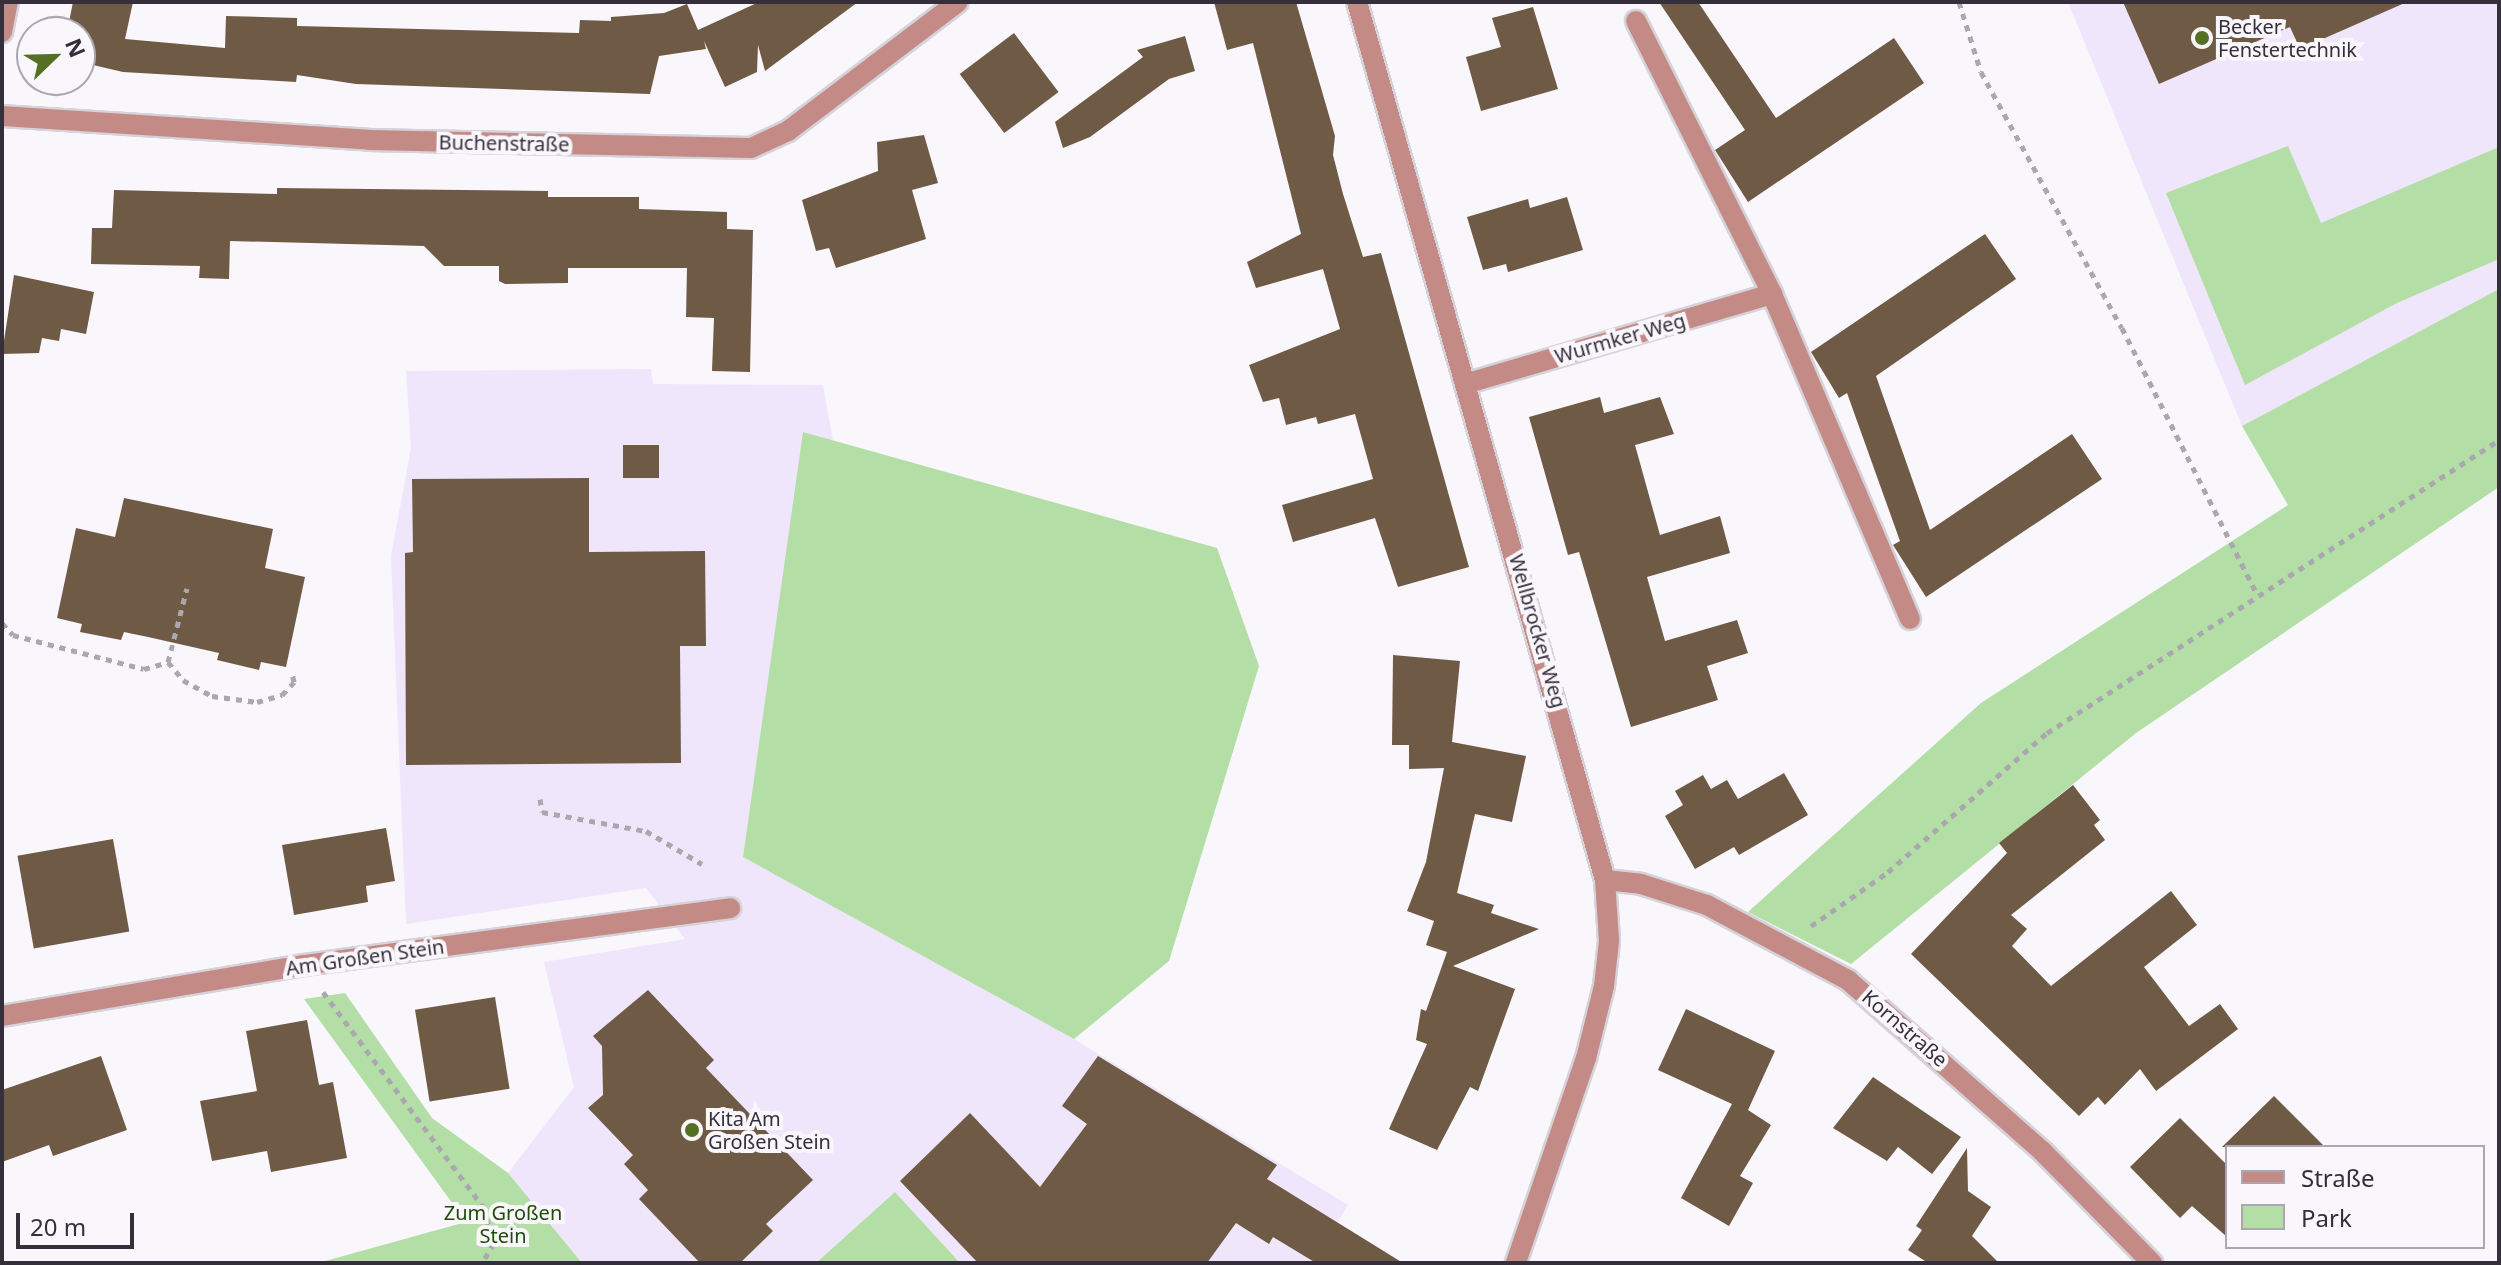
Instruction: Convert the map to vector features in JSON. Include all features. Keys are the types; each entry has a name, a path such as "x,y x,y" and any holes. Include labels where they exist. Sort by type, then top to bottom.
{"street":[{"path":"2,32 8,2"},
{"name":"Buchenstraße","path":"2,116 369,140 751,148 788,131 958,2"},
{"name":"Wellbrocker Weg","path":"1357,2 1468,383 1605,880 1609,941 1604,986 1586,1058 1516,1263"},
{"path":"1636,21 1772,294 1910,619"},
{"name":"Wurmker Weg","path":"1468,383 1772,294"},
{"name":"Kornstraße","path":"1605,880 1641,884 1707,905 1788,944 1848,980 1911,1031 2043,1152 2152,1263"},
{"name":"Am Großen Stein","path":"2,1016 304,965 730,908"}],"path":[{"path":"1959,2 1981,72 2122,328 2257,594"},
{"path":"1788,944 1888,872 2047,733 2257,594 2499,440"},
{"path":"168,662 187,588"},
{"path":"2,623 13,635 144,669 168,662"},
{"path":"168,662 183,680 212,696 257,702 282,695 294,682 292,672"},
{"path":"540,799 542,812 646,831 702,864"},
{"path":"304,965 483,1207 494,1243 482,1263"}],"shaded area":[{"path":"2068,2 2499,2 2499,289 2242,426"},
{"path":"651,369 653,384 823,385 833,441 804,432 743,857 1074,1039 1348,1205 1313,1263 960,1263 895,1192 816,1263 582,1263 508,1173 574,1087 544,962 685,939 646,888 406,924 391,556 411,448 406,371"}],"green space":[{"path":"2288,146 2321,223 2499,147 2499,259 2397,303 2245,385 2166,193"},
{"path":"2499,289 2499,487 2136,733 1851,964 1748,912 1981,703 2288,505 2242,426"},
{"path":"803,432 1217,548 1259,666 1169,961 1074,1039 743,857"},
{"name":"Zum Großen Stein","path":"345,993 432,1118 508,1173 582,1263 318,1263 466,1222 304,999"},
{"path":"895,1192 960,1263 816,1263"}],"building":[{"path":"73,2 133,2 125,39 225,48 226,16 297,18 297,26 579,33 580,20 611,21 611,17 664,13 687,4 698,30 759,2 858,2 765,71 758,45 757,72 725,87 704,41 706,49 659,56 650,94 356,84 297,75 296,82 123,72 96,66 96,16 70,16"},
{"path":"1214,2 1296,2 1335,136 1333,155 1343,194 1363,257 1381,253 1469,567 1398,587 1375,518 1293,542 1282,505 1373,479 1355,414 1318,424 1316,417 1286,425 1279,398 1263,402 1249,365 1340,329 1323,269 1256,288 1247,262 1301,234 1253,43 1227,50"},
{"path":"1659,2 1698,2 1776,118 1894,38 1924,83 1748,202 1715,150 1745,130"},
{"name":"Becker Fenstertechnik","path":"2123,2 2407,2 2300,49 2290,27 2159,84"},
{"path":"1533,7 1558,89 1481,111 1466,57 1501,47 1492,18"},
{"path":"1014,33 1059,92 1004,133 960,74"},
{"path":"1185,36 1195,71 1169,79 1090,137 1063,148 1055,122 1143,57 1137,50"},
{"path":"924,135 938,183 912,190 926,239 836,268 829,248 816,251 802,200 878,171 877,142"},
{"path":"277,188 548,191 548,197 639,197 639,209 727,212 727,229 753,230 750,372 712,371 714,318 686,317 687,268 568,268 568,283 505,284 499,281 499,266 444,266 424,246 230,241 229,279 199,278 200,266 91,264 92,228 112,228 114,190 277,194"},
{"path":"1567,197 1583,250 1508,272 1506,264 1483,270 1467,217 1528,199 1530,208"},
{"path":"1985,234 2016,279 1876,376 1930,530 2072,434 2102,479 1926,597 1893,545 1900,541 1847,393 1839,398 1811,352"},
{"path":"14,275 94,292 86,334 61,329 59,341 42,338 39,353 2,354"},
{"path":"1600,397 1604,413 1660,397 1674,434 1635,445 1660,535 1720,516 1730,553 1647,577 1665,641 1737,620 1748,653 1707,666 1718,700 1631,727 1579,552 1568,555 1529,417"},
{"path":"623,445 659,445 659,478 623,478"},
{"path":"589,478 589,552 705,551 706,646 680,646 681,763 406,765 405,553 413,552 412,479"},
{"path":"124,498 273,529 265,568 305,577 286,667 261,662 259,670 217,660 219,653 148,637 124,632 121,640 80,632 82,624 57,618 76,528 115,537"},
{"path":"1393,655 1460,661 1452,742 1526,756 1512,822 1475,814 1457,893 1494,905 1491,913 1539,929 1453,966 1515,989 1478,1091 1470,1087 1437,1150 1389,1129 1427,1044 1416,1040 1421,1009 1426,1011 1447,952 1426,945 1434,921 1407,911 1426,862 1444,768 1409,769 1409,745 1392,745"},
{"path":"1784,773 1808,815 1739,855 1734,847 1695,869 1665,816 1683,805 1675,791 1703,775 1711,789 1727,780 1738,799"},
{"path":"2073,785 2100,820 2094,825 2105,840 2011,915 2027,929 2012,946 2051,986 2171,891 2197,925 2144,967 2189,1026 2220,1004 2238,1029 2156,1091 2140,1069 2105,1105 2098,1097 2079,1116 1911,954 2007,853 1999,843"},
{"path":"386,828 395,881 366,886 368,902 294,915 282,845"},
{"path":"113,839 129,932 34,948 17,856"},
{"path":"648,990 714,1060 706,1068 813,1180 766,1224 773,1231 740,1263 700,1263 639,1199 648,1190 624,1164 633,1155 588,1108 603,1095 602,1046 593,1036"},
{"path":"495,997 510,1089 430,1102 415,1010"},
{"path":"1686,1009 1775,1051 1748,1110 1771,1125 1740,1176 1753,1183 1729,1226 1681,1198 1732,1104 1658,1070"},
{"path":"307,1020 319,1085 333,1082 347,1158 271,1172 267,1151 212,1161 200,1101 257,1091 246,1031"},
{"path":"101,1056 127,1130 53,1156 49,1145 2,1162 2,1090"},
{"path":"1098,1056 1277,1165 1267,1179 1403,1263 1316,1263 1273,1237 1269,1244 1236,1223 1207,1263 978,1263 900,1181 970,1113 1040,1187 1087,1124 1062,1106"},
{"path":"1873,1077 1961,1137 1932,1174 1898,1147 1887,1161 1833,1128"},
{"path":"2274,1096 2323,1145 2225,1145 2222,1147"},
{"path":"2180,1118 2225,1163 2225,1235 2192,1206 2180,1218 2130,1167"},
{"path":"1967,1148 1968,1191 1991,1207 1972,1236 1999,1263 1928,1263 1908,1250 1922,1230 1916,1226"}],"place":[{"name":"Becker Fenstertechnik","path":"2202,38"},
{"name":"Kita Am Großen Stein","path":"692,1130"}]}
